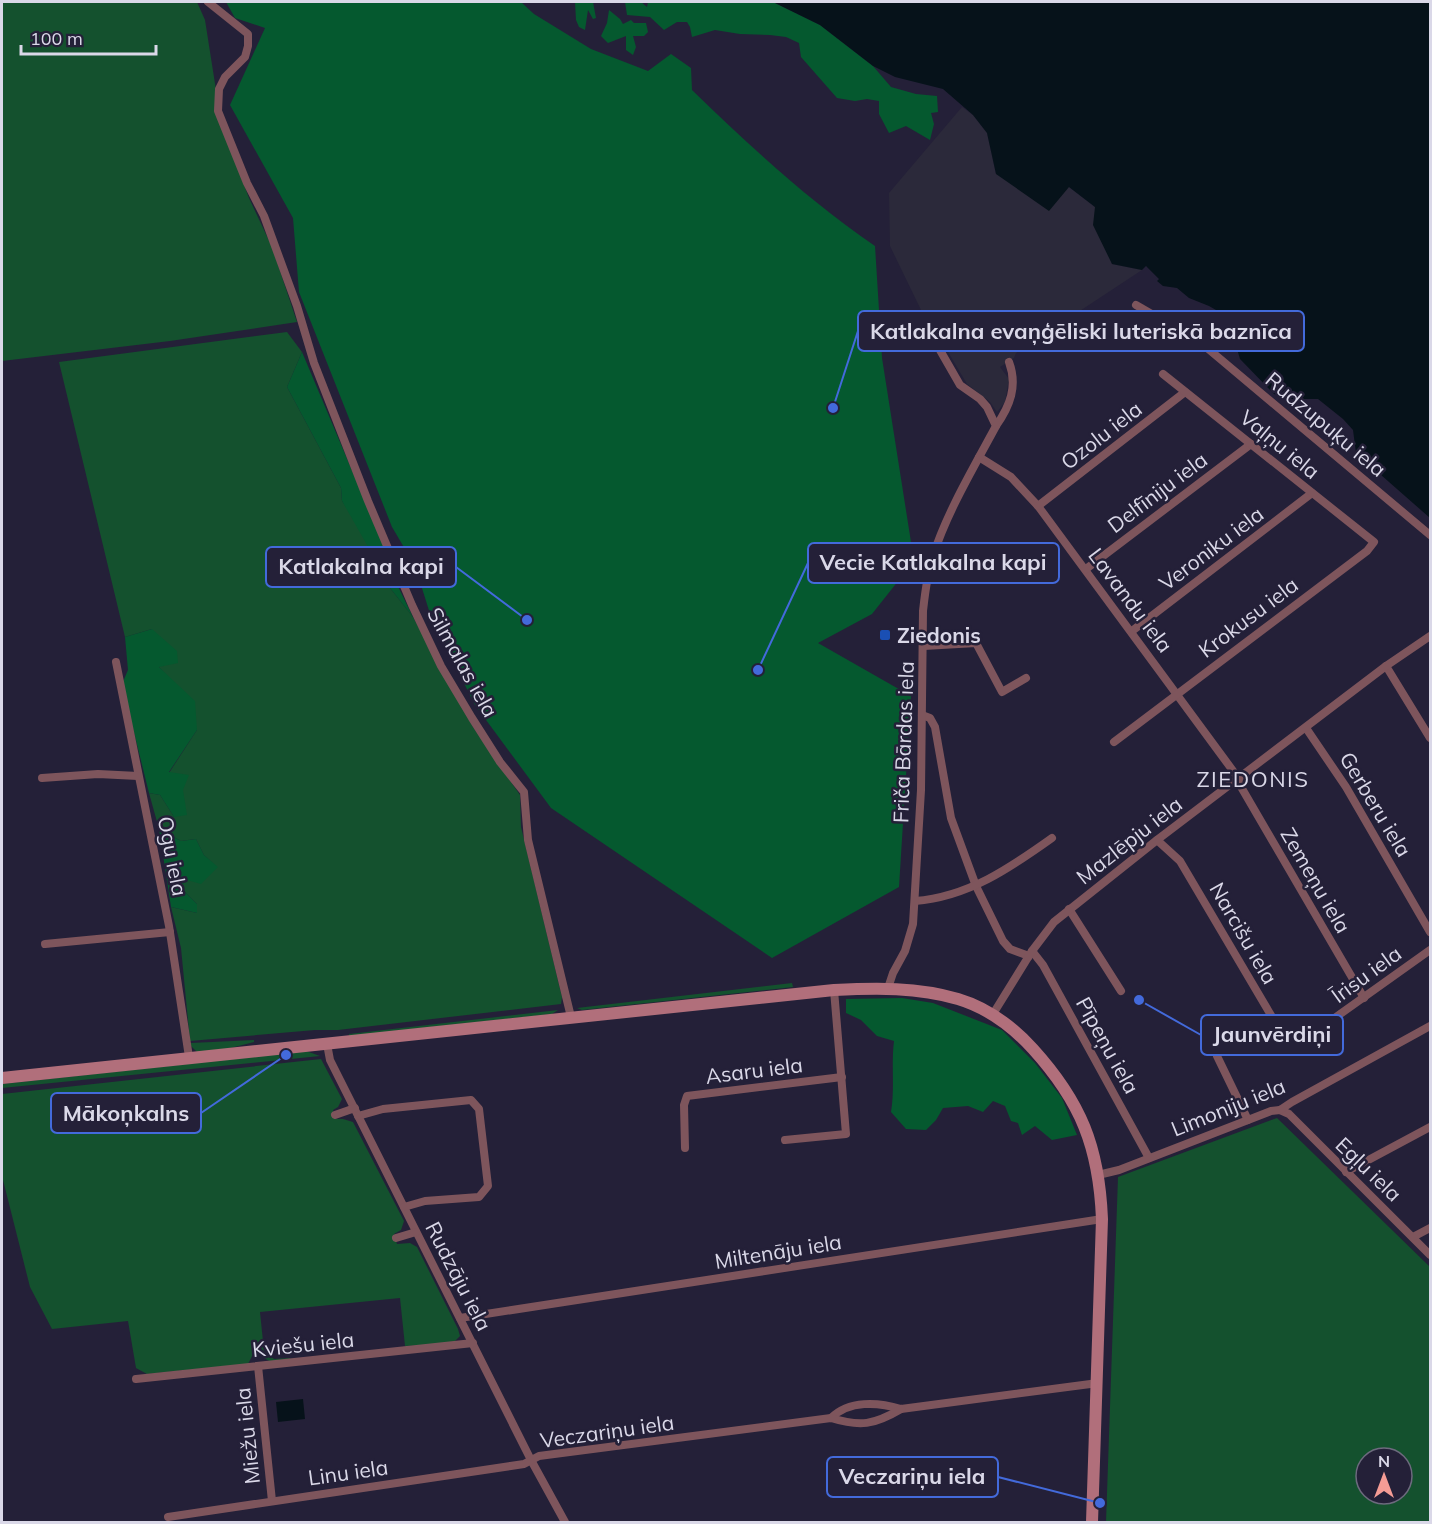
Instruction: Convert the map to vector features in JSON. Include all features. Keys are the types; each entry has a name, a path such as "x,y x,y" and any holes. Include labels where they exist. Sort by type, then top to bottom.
{"main road":[{"path":"2,1078 834,990 888,988 950,997 975,1005 993,1014 1019,1034 1064,1088 1077,1108 1098,1175 1102,1219 1092,1522"}],"street":[{"name":"Silmalas iela","path":"208,2 248,34 245,57 225,77 219,89 218,111 247,183 264,216 294,296 311,354 368,501 411,604 441,666 500,762 524,792 528,840 571,1017"},
{"name":"Rudzupuķu iela","path":"1136,305 1200,342 1431,534"},
{"path":"921,317 960,386 980,399 987,407 996,426"},
{"name":"Friča Bārdas iela","path":"888,988 911,935 915,901 924,646 923,611 926,585 944,528 1011,399 1013,380 1009,362"},
{"name":"Vaļņu iela","path":"1163,374 1374,542"},
{"name":"Ozolu iela","path":"1038,506 1185,392"},
{"name":"Delfīniju iela","path":"1086,569 1251,444"},
{"name":"Lavandu iela","path":"979,457 1011,477 1038,506 1132,631 1238,779"},
{"name":"Veroniku iela","path":"1132,631 1312,494"},
{"name":"Krokusu iela","path":"1114,742 1367,551 1374,542"},
{"name":"Mazlēpju iela","path":"993,1014 1030,954 1054,922 1069,909 1386,666 1431,636"},
{"path":"924,646 976,643 1002,692 1026,678"},
{"name":"Ogu iela","path":"116,662 170,932 189,1057"},
{"path":"1386,666 1431,738"},
{"path":"922,714 930,718 935,727 951,818 976,886 1003,941 1010,949 1030,954"},
{"name":"Gerberu iela","path":"1306,728 1346,787 1431,932"},
{"path":"42,778 98,774 138,776"},
{"name":"Zemeņu iela","path":"1238,779 1364,998"},
{"path":"915,901 929,900 976,886 1015,864 1052,838"},
{"name":"Narcišu iela","path":"1157,840 1180,861 1288,1044 1293,1048"},
{"path":"1069,909 1121,991"},
{"path":"45,944 170,932"},
{"name":"Īrisu iela","path":"1293,1048 1299,1047 1431,950"},
{"name":"Pīpeņu iela","path":"1030,954 1043,965 1149,1158"},
{"path":"785,1140 846,1134 834,990"},
{"name":"Limoniju iela","path":"1098,1175 1119,1170 1271,1111 1280,1110 1431,1026"},
{"name":"Rudzāju iela","path":"327,1044 328,1056 531,1460 566,1522"},
{"path":"1217,1056 1248,1120"},
{"name":"Asaru iela","path":"685,1148 684,1105 687,1096 842,1077"},
{"path":"335,1115 471,1100 479,1109 488,1186 479,1197 425,1201 404,1207"},
{"name":"Egļu iela","path":"1280,1110 1288,1114 1431,1255"},
{"path":"1346,1172 1431,1127"},
{"name":"Miltenāju iela","path":"460,1318 1102,1219"},
{"path":"1413,1237 1431,1228"},
{"path":"396,1238 416,1232"},
{"name":"Kviešu iela","path":"136,1379 473,1343"},
{"name":"Miežu iela","path":"258,1366 272,1501"},
{"name":"Veczariņu iela","path":"831,1418 837,1412 867,1403 882,1403 900,1409 1098,1383"},
{"name":"Veczariņu iela","path":"531,1460 539,1456 831,1418 850,1424 861,1424 884,1420 900,1409"},
{"name":"Linu iela","path":"168,1517 524,1464 531,1460"}],"shaded area":[{"path":"773,2 1430,2 1430,518 1356,453 1353,430 1318,399 1286,399 1274,394 1240,359 1230,325 1223,314 1189,298 1177,288 1163,286 1146,266 1142,270 1112,264 1093,225 1095,207 1069,187 1049,211 996,174 987,133 973,115 943,89 895,77 873,66 820,25"},
{"path":"962,107 973,115 987,133 996,174 1069,187 1095,207 1112,264 1142,270 1016,353 1014,358 1000,367 1009,379 1005,402 997,412 990,402 967,384 925,313 921,310 890,246 889,193"},
{"path":"303,1399 305,1419 278,1422 276,1402"}],"green space":[{"path":"2,2 197,2 205,20 216,90 216,111 249,198 272,247 297,322 170,341 2,361"},
{"path":"226,2 521,2 534,14 591,49 648,71 671,54 691,68 692,90 736,132 803,191 875,246 882,358 914,561 872,614 818,643 911,696 899,887 772,958 551,808 475,705 432,620 415,566 392,527 299,292 293,218 230,105 265,28 235,18"},
{"path":"575,2 593,2 596,18 593,19 588,10 585,30 579,27 576,20"},
{"path":"625,2 641,2 647,7 648,2 773,2 820,25 873,66 891,87 916,94 937,96 938,112 931,113 934,124 930,140 906,126 889,133 879,114 879,101 837,98 801,57 799,43 786,37 715,30 692,37 687,22 677,22 664,30 650,17 627,15"},
{"path":"609,10 623,24 631,20 634,23 646,23 648,32 644,36 633,36 636,47 633,55 626,50 626,36 608,43 601,36 607,23"},
{"path":"287,332 302,352 287,387 341,488 342,501 386,562 386,583 413,617 473,727 520,795 521,827 562,997 561,1004 338,1030 190,1041 181,948 171,907 197,913 197,904 180,887 187,880 217,867 204,855 196,839 181,841 159,829 149,793 160,795 174,817 169,773 197,730 170,679 159,667 152,629 125,637 59,362"},
{"path":"302,352 386,551 386,562 375,559 342,501 341,488 287,387"},
{"path":"386,562 413,617 386,583"},
{"path":"152,629 177,651 178,663 159,667 195,701 197,730 169,772 189,775 183,790 187,815 174,817 160,795 149,793 122,684 128,670 125,637"},
{"path":"159,829 181,841 196,839 204,855 218,867 201,884 187,880 180,887 197,904 197,913 171,907"},
{"path":"792,983 793,987 582,1010 577,1008"},
{"path":"902,998 933,1003 1002,1030 1035,1063 1062,1098 1077,1135 1052,1140 1035,1126 1022,1135 1018,1123 1011,1121 1005,1106 993,1101 983,1112 968,1106 943,1108 926,1130 906,1129 891,1112 894,1041 877,1036 861,1020 846,1013 846,999"},
{"path":"558,1010 552,1014 349,1036 349,1034"},
{"path":"254,1040 254,1042 223,1050 197,1052 191,1046 191,1043"},
{"path":"306,1051 320,1056 2,1088 2,1084"},
{"path":"321,1059 342,1099 338,1107 333,1110 335,1119 353,1122 404,1221 401,1230 394,1234 397,1244 410,1243 417,1247 460,1336 452,1344 405,1346 400,1298 260,1312 264,1351 274,1359 290,1358 291,1360 271,1362 264,1358 261,1352 254,1352 248,1364 147,1374 136,1368 128,1321 52,1329 30,1287 2,1176 2,1094"},
{"path":"1277,1118 1430,1267 1430,1522 1106,1522 1118,1177"}],"place":[{"name":"Katlakalna evaņģēliski luteriskā baznīca","path":"833,408"},
{"name":"Katlakalna kapi","path":"527,620"},
{"name":"Ziedonis","path":"885,635"},
{"name":"Vecie Katlakalna kapi","path":"758,670"},
{"name":"Jaunvērdiņi","path":"1139,1000"},
{"name":"Mākoņkalns","path":"286,1055"},
{"name":"Veczariņu iela","path":"1100,1503"}],"district":[{"name":"ZIEDONIS","path":"1253,779"}]}
